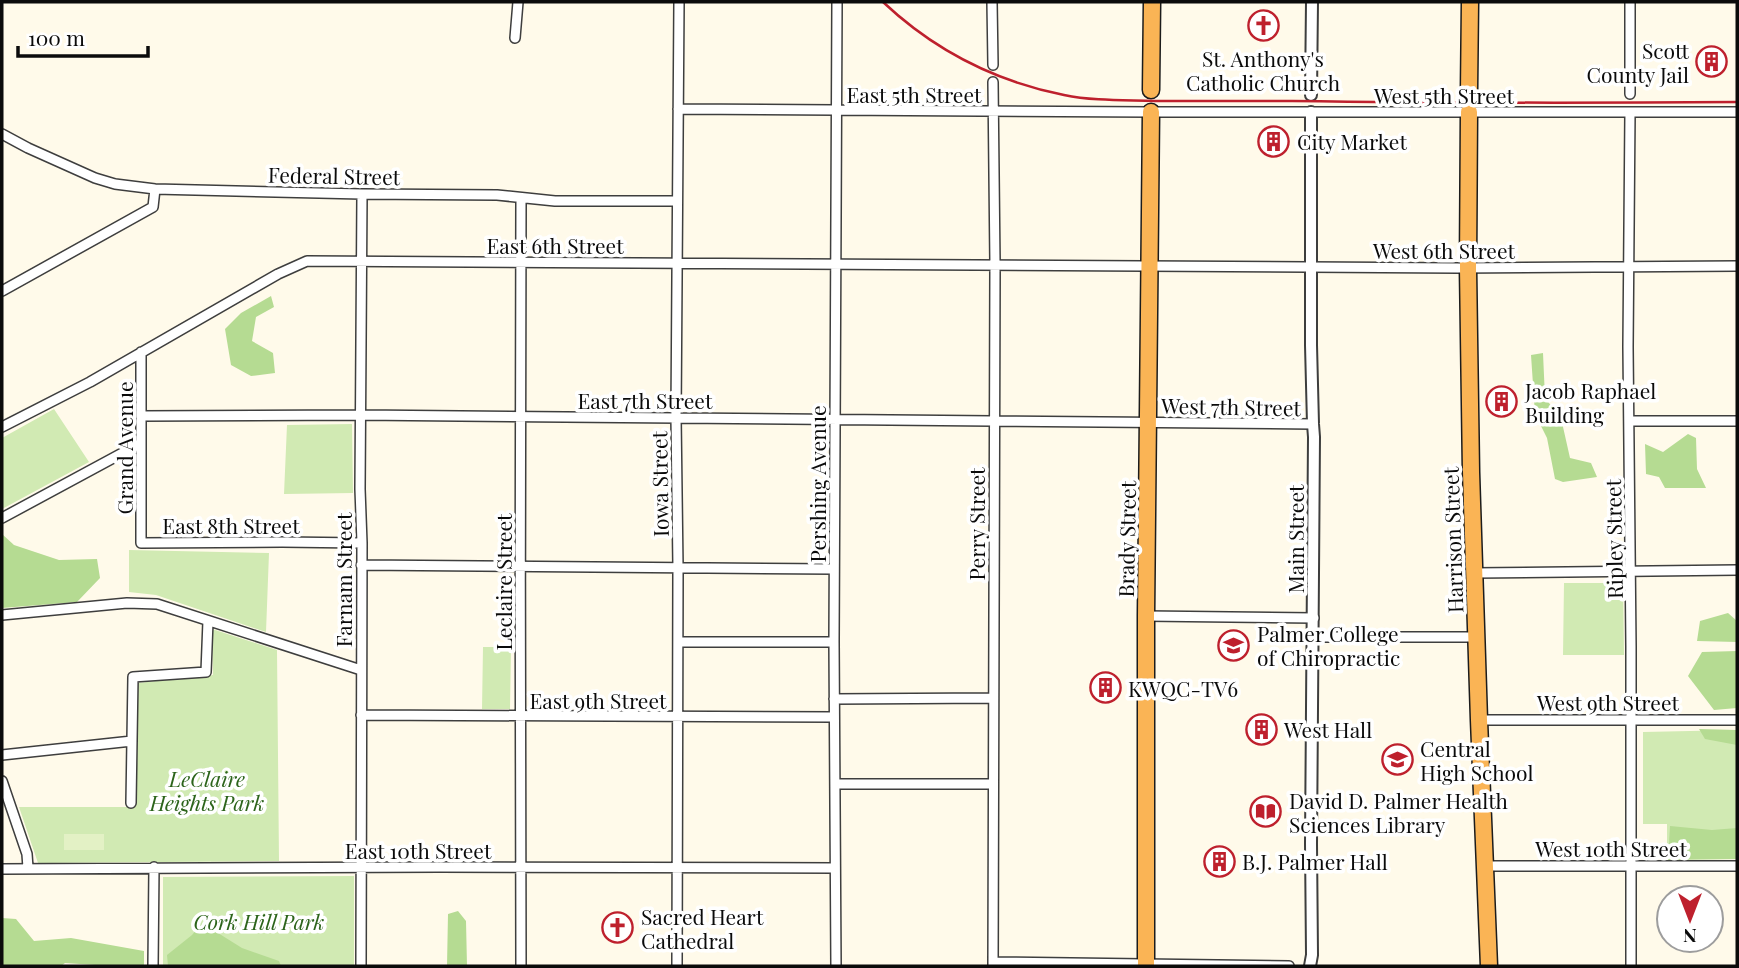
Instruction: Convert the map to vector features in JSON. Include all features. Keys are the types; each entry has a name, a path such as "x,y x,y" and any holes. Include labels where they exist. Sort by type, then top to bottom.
{"highway":[{"path":"1151,90 1152,2"},
{"path":"1469,91 1470,2"},
{"name":"Harrison Street","path":"1469,112 1470,424 1489,966"},
{"name":"Brady Street","path":"1146,965 1151,113"}],"street":[{"path":"515,38 518,2"},
{"name":"Iowa Street","path":"677,966 676,417 679,2"},
{"name":"Pershing Avenue","path":"835,966 837,2"},
{"path":"992,2 993,65"},
{"path":"1311,96 1312,2"},
{"path":"1630,2 1630,94"},
{"name":"Perry Street","path":"993,82 993,964"},
{"name":"East 5th Street","path":"678,109 1151,113"},
{"name":"Main Street","path":"1310,966 1314,618 1311,112"},
{"name":"Ripley Street","path":"1630,112 1631,966"},
{"name":"West 5th Street","path":"1151,113 1737,112"},
{"name":"Federal Street","path":"2,134 95,178 115,184 155,189 498,195 555,201 677,201"},
{"path":"2,291 153,208 155,189"},
{"name":"Farnam Street","path":"361,966 362,194"},
{"name":"Leclaire Street","path":"521,198 521,966"},
{"name":"East 6th Street","path":"2,427 90,382 295,265 307,261 1150,265"},
{"name":"West 6th Street","path":"1150,265 1468,268 1737,266"},
{"name":"Grand Avenue","path":"141,352 141,543"},
{"name":"East 7th Street","path":"141,416 361,415 1148,422"},
{"path":"1629,421 1737,421"},
{"name":"West 7th Street","path":"1148,422 1312,424"},
{"path":"2,517 141,443"},
{"name":"East 8th Street","path":"141,543 362,543"},
{"path":"361,565 834,569"},
{"path":"1475,573 1737,570"},
{"path":"2,615 157,604 361,670"},
{"path":"1146,616 1314,618"},
{"path":"131,803 133,677 206,672 208,621"},
{"path":"1313,637 1476,637"},
{"path":"678,642 834,642"},
{"path":"834,699 993,698"},
{"name":"East 9th Street","path":"361,715 834,717"},
{"name":"West 9th Street","path":"1479,720 1737,720"},
{"path":"2,755 131,741"},
{"path":"2,781 27,854 28,869"},
{"path":"835,784 993,784"},
{"name":"West 10th Street","path":"1485,866 1737,866"},
{"path":"153,966 154,867"},
{"name":"East 10th Street","path":"2,869 835,868"},
{"path":"993,964 1289,966"}],"green space":[{"path":"271,296 274,307 256,317 252,341 273,353 275,373 251,376 231,365 225,329 241,313"},
{"path":"1543,353 1545,398 1561,418 1570,458 1591,463 1597,477 1563,482 1555,479 1547,438 1535,414 1531,355"},
{"path":"54,409 89,462 2,509 2,438"},
{"path":"352,424 353,493 284,494 287,425"},
{"path":"1688,434 1696,438 1697,469 1706,488 1665,488 1659,477 1646,474 1645,444 1663,452"},
{"path":"2,534 14,545 59,560 97,559 100,578 77,602 2,608"},
{"path":"129,550 269,553 266,632 156,595 129,592"},
{"path":"1564,583 1623,583 1624,655 1563,655"},
{"path":"1728,613 1737,621 1737,642 1697,641 1700,621"},
{"name":"LeClaire Heights Park","path":"212,629 277,650 279,861 38,863 19,807 135,807 138,683 213,675"},
{"path":"483,647 511,647 510,709 482,709"},
{"path":"1737,651 1737,708 1714,710 1688,676 1702,652"},
{"path":"1699,729 1737,730 1737,745 1705,739"},
{"path":"1737,730 1737,856 1667,856 1667,824 1643,824 1643,732"},
{"path":"1670,826 1712,830 1737,828 1737,859 1668,860"},
{"path":"64,834 104,834 104,850 64,850"},
{"name":"Cork Hill Park","path":"354,876 354,966 163,966 163,877"},
{"path":"458,911 466,921 467,966 447,966 448,914"},
{"path":"2,918 16,919 34,941 71,938 144,951 144,966 65,963 61,966 2,966"},
{"path":"202,923 242,948 279,961 281,966 168,966 167,955 192,935"}],"railway":[{"path":"883,2 923,35 967,62 1038,89 1086,98 1154,101 1737,102"}],"place":[{"name":"St. Anthony's Catholic Church","path":"1263,26"},
{"name":"Scott County Jail","path":"1712,62"},
{"name":"City Market","path":"1274,141"},
{"name":"Jacob Raphael Building","path":"1502,402"},
{"name":"Palmer College of Chiropractic","path":"1234,645"},
{"name":"KWQC-TV6","path":"1105,688"},
{"name":"West Hall","path":"1261,729"},
{"name":"Central High School","path":"1397,760"},
{"name":"David D. Palmer Health Sciences Library","path":"1266,812"},
{"name":"B.J. Palmer Hall","path":"1219,861"},
{"name":"Sacred Heart Cathedral","path":"618,928"}]}
